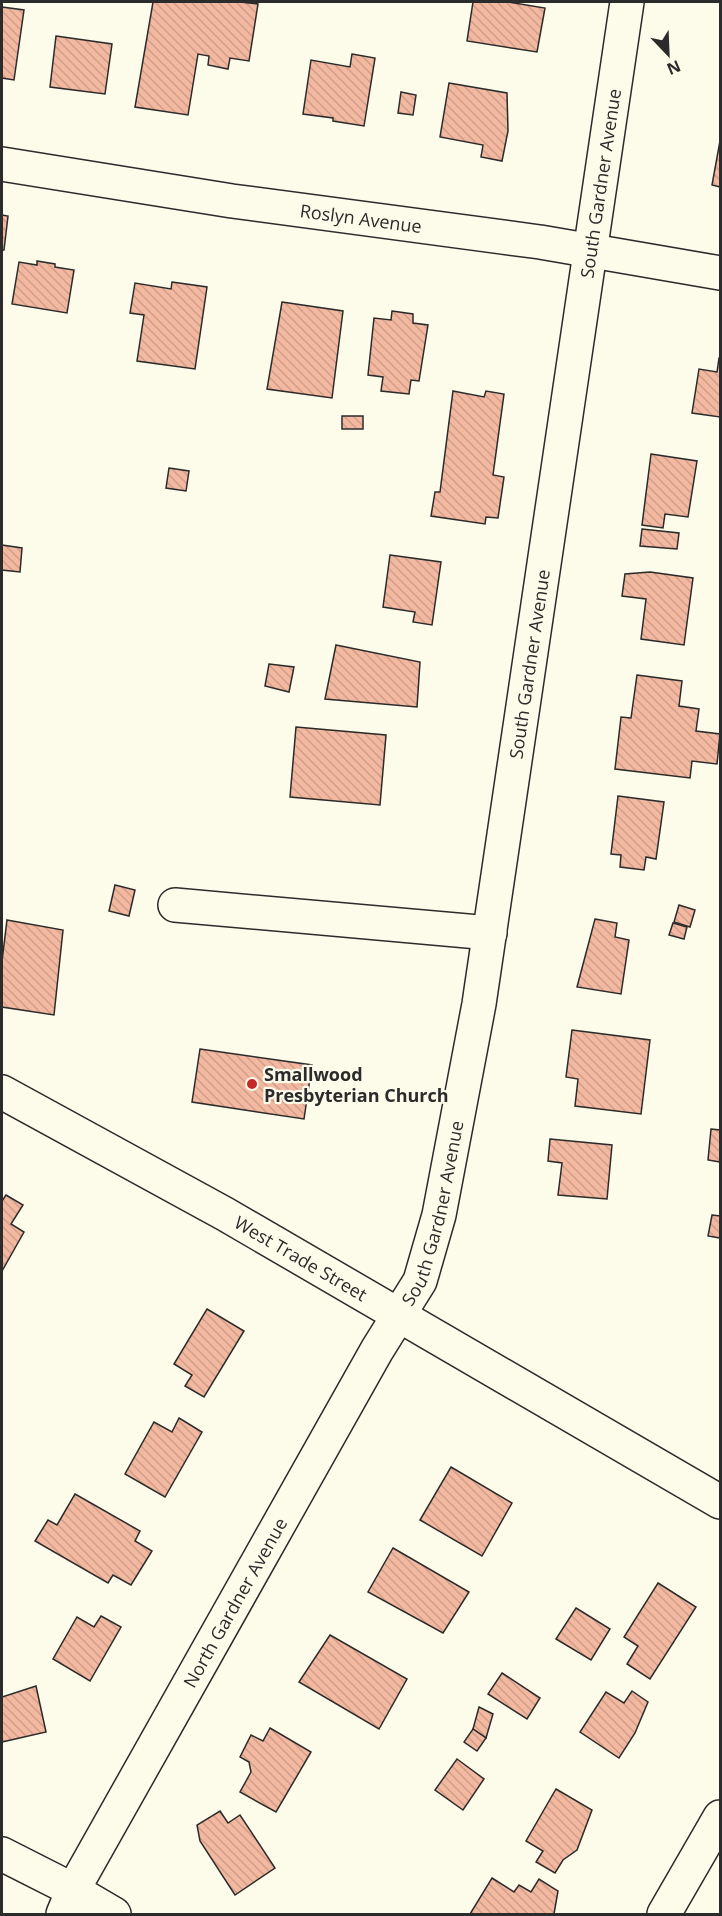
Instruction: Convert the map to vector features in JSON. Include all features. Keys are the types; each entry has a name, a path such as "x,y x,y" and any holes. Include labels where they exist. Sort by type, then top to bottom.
{"street":[{"name":"South Gardner Avenue","path":"398,1315 420,1281 439,1215 480,1000 627,2"},
{"name":"Roslyn Avenue","path":"2,164 232,201 540,242 720,273"},
{"path":"175,905 490,933"},
{"name":"West Trade Street","path":"2,1092 225,1214 720,1502"},
{"name":"North Gardner Avenue","path":"68,1902 398,1315"},
{"path":"664,1914 720,1817"},
{"path":"2,1854 68,1902 114,1914"}],"building":[{"path":"153,2 258,4 249,61 230,58 228,69 208,65 209,56 198,54 188,115 135,107"},
{"path":"473,2 508,2 545,8 537,52 467,41"},
{"path":"2,7 24,10 14,80 2,78"},
{"path":"56,36 112,44 105,94 50,87"},
{"path":"352,54 375,58 364,126 333,121 333,118 303,114 311,60 350,67"},
{"path":"449,83 507,93 508,131 502,161 481,157 483,145 440,137"},
{"path":"401,92 416,95 413,115 398,113"},
{"path":"720,141 720,187 712,185"},
{"path":"2,215 8,216 4,250 2,250"},
{"path":"37,261 74,270 67,313 12,304 19,262 37,265"},
{"path":"172,282 207,287 195,369 137,361 144,315 130,313 135,283 171,289"},
{"path":"282,302 343,311 332,398 267,389"},
{"path":"392,311 413,314 413,323 428,325 419,381 411,380 409,394 381,391 383,377 368,375 374,318 391,320"},
{"path":"719,358 720,417 692,413 699,369 717,372"},
{"path":"453,391 484,397 486,391 504,394 493,475 504,477 498,518 486,517 485,524 431,516 435,492 440,492"},
{"path":"342,416 363,416 363,429 342,429"},
{"path":"651,454 697,461 688,517 665,514 663,528 642,525"},
{"path":"169,468 189,471 186,491 166,488"},
{"path":"642,529 679,533 677,549 640,546"},
{"path":"2,545 22,548 20,572 2,570"},
{"path":"390,555 441,562 432,625 413,622 415,612 383,607"},
{"path":"650,572 693,578 684,645 641,639 646,599 622,596 625,574"},
{"path":"336,645 420,662 417,707 325,699"},
{"path":"269,664 294,667 289,692 265,686"},
{"path":"637,675 682,681 679,706 699,709 696,731 720,734 717,764 692,761 690,778 615,769 621,717 631,718"},
{"path":"296,727 386,735 380,805 290,797"},
{"path":"618,796 664,802 656,859 646,857 644,870 620,867 621,855 611,854"},
{"path":"115,885 135,890 129,916 109,911"},
{"path":"679,905 695,910 690,927 674,922"},
{"path":"595,919 617,923 615,937 629,940 621,994 577,987"},
{"path":"7,920 63,930 54,1015 2,1007 2,961"},
{"path":"673,923 687,927 684,939 669,935"},
{"path":"572,1030 650,1040 641,1114 575,1106 578,1079 566,1077"},
{"name":"Smallwood Presbyterian Church","path":"200,1049 312,1065 304,1119 192,1102"},
{"path":"711,1129 720,1130 720,1162 708,1160"},
{"path":"550,1139 612,1145 607,1199 558,1195 562,1163 548,1161"},
{"path":"6,1195 23,1205 11,1224 24,1232 2,1271 2,1201"},
{"path":"712,1215 720,1216 720,1238 708,1236"},
{"path":"207,1309 244,1331 204,1397 185,1386 192,1375 174,1364"},
{"path":"179,1418 202,1432 165,1497 125,1474 154,1422 172,1432"},
{"path":"451,1467 512,1503 482,1556 420,1520"},
{"path":"75,1494 140,1531 135,1541 152,1551 131,1585 113,1575 108,1583 35,1541 48,1520 57,1525"},
{"path":"393,1548 469,1592 443,1633 368,1592"},
{"path":"658,1583 696,1607 650,1679 627,1664 638,1646 624,1637"},
{"path":"576,1608 610,1629 591,1660 556,1639"},
{"path":"101,1616 121,1627 90,1681 53,1659 77,1617 94,1627"},
{"path":"330,1635 407,1679 379,1729 299,1682"},
{"path":"502,1673 540,1698 527,1719 488,1694"},
{"path":"36,1686 46,1732 2,1742 2,1697"},
{"path":"632,1691 648,1702 635,1733 619,1758 580,1732 606,1692 624,1703"},
{"path":"479,1707 493,1714 486,1738 473,1729"},
{"path":"270,1728 311,1752 276,1812 240,1792 251,1772 249,1762 240,1757 251,1735 263,1741"},
{"path":"473,1729 486,1738 477,1751 464,1742"},
{"path":"457,1759 484,1779 463,1810 435,1790"},
{"path":"556,1789 592,1810 577,1850 563,1860 555,1873 536,1862 543,1851 526,1841"},
{"path":"220,1811 228,1823 240,1815 275,1868 235,1895 200,1841 197,1825"},
{"path":"492,1878 514,1892 519,1885 531,1892 539,1879 558,1891 554,1914 470,1914"}],"place":[{"name":"Smallwood Presbyterian Church","path":"252,1084"}]}
